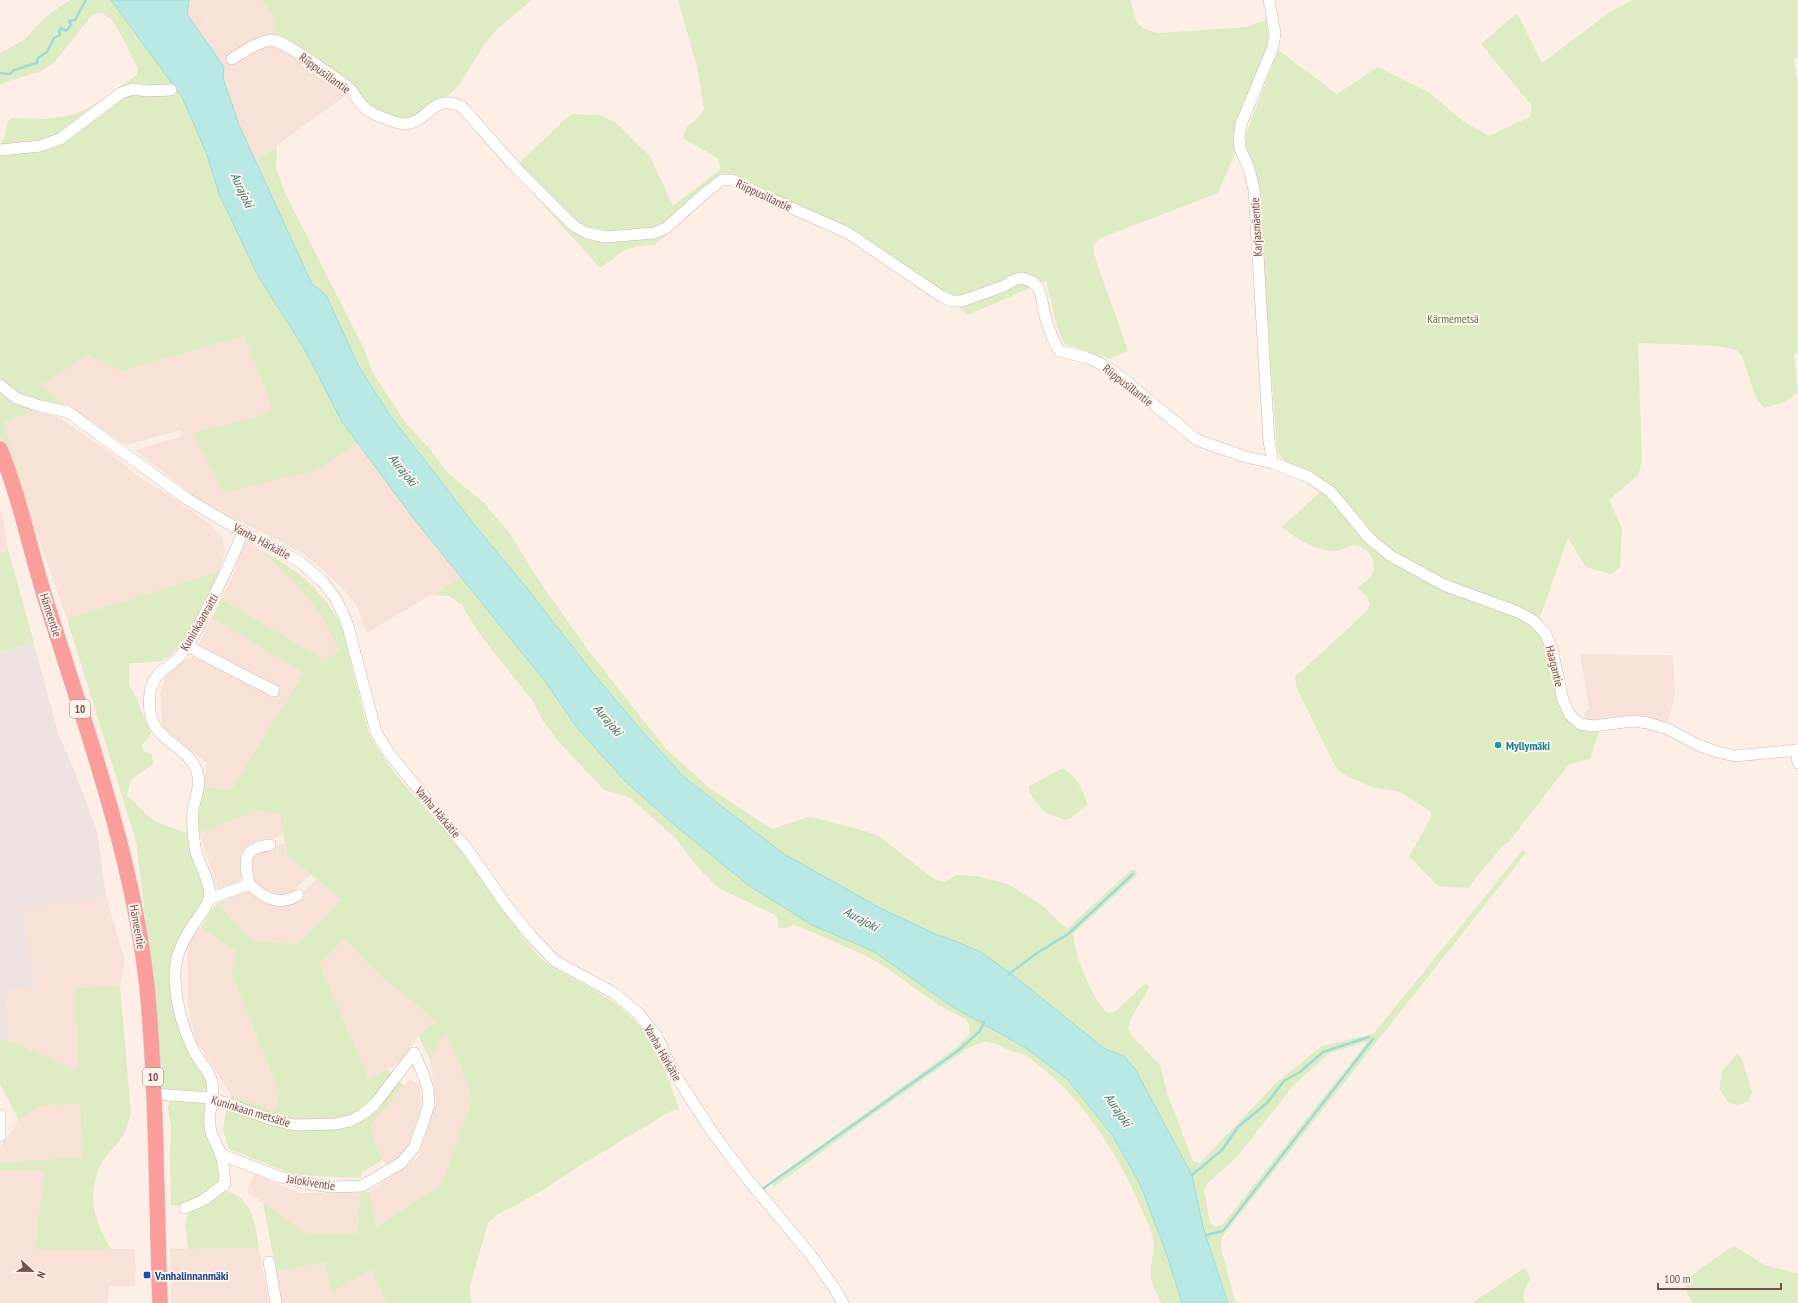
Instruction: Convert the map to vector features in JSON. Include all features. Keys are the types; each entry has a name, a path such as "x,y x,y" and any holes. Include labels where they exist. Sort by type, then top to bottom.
{"highway":[{"name":"Hämeentie","path":"0,449 19,505 35,565 100,771 123,854 133,901 147,986 154,1094 160,1303"},
{"name":"Hämeentie","path":"0,480 35,565"}],"street":[{"name":"Karjasmäentie","path":"1269,0 1275,33 1273,47 1242,124 1239,138 1240,148 1249,168 1254,189 1269,441 1273,463"},
{"name":"Riippusillantie","path":"232,58 264,42 276,40 352,90 363,107 384,118 404,124 419,118 437,105 445,102 453,102 462,107 517,169 574,226 587,233 606,237 654,233 666,228 722,180 732,180 848,233 941,296 952,300 962,301 1022,278 1031,281 1038,287 1042,296 1045,316 1052,337 1060,351 1090,358 1110,368 1197,440 1246,457 1273,463"},
{"path":"0,150 40,146 60,139 121,93 133,89 148,91 171,90"},
{"name":"Vanha Härkätie","path":"0,385 16,398 40,406 68,412 187,499 243,532 299,561 323,582 336,599 346,623 376,732 388,752 468,850 506,905 531,936 556,961 614,993 638,1013 656,1037 673,1071 710,1129 745,1176 810,1254 833,1286 843,1303"},
{"name":"Haagantie","path":"1273,463 1309,477 1331,492 1370,539 1390,556 1444,585 1518,612 1534,621 1545,633 1552,649 1563,700 1570,715 1580,724 1593,726 1633,721 1648,723 1668,730 1716,752 1735,756 1797,750"},
{"name":"Kuninkaanraitti","path":"209,899 209,887 195,850 193,833 193,810 199,778 197,769 187,755 165,739 156,729 152,720 150,709 150,693 155,678 162,669 180,656 187,646 216,592 243,532"},
{"path":"187,646 274,691"},
{"path":"1797,750 1798,763"},
{"path":"270,844 252,849 246,856 245,867 249,884 264,896 282,901 289,900 298,895"},
{"path":"185,1208 202,1201 225,1184 220,1154 213,1139 210,1127 211,1098 213,1088 212,1080 194,1052 180,1013 175,979 175,966 178,952 184,939 209,899 249,884"},
{"name":"Kuninkaan metsätie","path":"154,1094 177,1094 211,1098 273,1120 295,1125 335,1124 350,1121 363,1114 375,1104 414,1054"},
{"name":"Jalokiventie","path":"220,1154 277,1176 304,1183 332,1187 362,1186 401,1163 414,1148 429,1105 428,1090 424,1076 414,1054"},
{"path":"0,1115 0,1136"},
{"path":"269,1262 276,1303"}],"shaded area":[{"path":"189,0 261,0 274,16 276,43 349,93 255,161 239,125 223,78 224,67 187,14"},
{"path":"244,336 273,410 250,419 317,470 357,443 461,577 367,633 356,605 346,592 319,566 303,554 272,537 208,507 135,450 182,436 181,430 126,445 39,386 88,355 124,371"},
{"path":"37,409 48,410 115,456 144,481 160,489 210,524 223,539 225,553 219,571 67,619 19,484 23,482 4,428 6,422"},
{"path":"0,510 3,515 8,549 0,554"},
{"path":"244,541 257,548 290,577 314,605 333,635 339,651 325,660 221,599 233,576"},
{"path":"212,618 305,673 231,790 204,787 207,763 163,728 160,694 168,670 192,657"},
{"path":"34,643 58,733 75,772 97,831 106,896 22,909 36,988 7,990 9,1040 0,1040 0,652"},
{"path":"1580,654 1673,655 1675,694 1668,721 1663,723 1629,716 1587,722 1584,713 1589,709"},
{"path":"261,810 280,815 283,835 249,848 241,854 242,875 237,883 218,889 199,833"},
{"path":"284,843 287,855 311,874 286,897 267,892 255,883 252,877 251,858 260,852"},
{"path":"316,879 342,900 297,944 252,941 221,908 222,898 243,891 250,892 262,901 283,906 293,904"},
{"path":"106,896 125,962 120,986 75,988 78,1071 9,1040 7,990 36,988 22,908"},
{"path":"201,927 237,953 231,973 280,1094 275,1111 231,1095 196,1041 188,1007 187,953 191,936"},
{"path":"345,939 375,971 436,1022 418,1035 402,1060 369,1081 320,964"},
{"path":"448,1035 472,1098 442,1185 375,1226 369,1192 418,1158 436,1103 430,1060 444,1036"},
{"path":"410,1079 419,1085 422,1104 407,1151 386,1165 378,1153 371,1125"},
{"path":"80,1104 82,1159 0,1162 0,1148 19,1120 38,1106"},
{"path":"0,1170 44,1170 35,1249 134,1249 136,1268 135,1286 110,1286 107,1303 0,1303"},
{"path":"254,1174 300,1193 360,1192 358,1233 306,1233 247,1192"},
{"path":"259,1248 269,1303 171,1303 170,1249"},
{"path":"325,1262 331,1293 372,1269 386,1303 281,1303 276,1271"}],"green space":[{"path":"70,0 111,0 175,86 170,88 126,88 112,92 137,75 138,69 124,40 112,20 102,13 92,15 54,63 41,71 0,84 0,53 25,39 44,18"},
{"path":"261,0 532,0 498,28 485,43 460,84 449,95 437,100 419,114 403,120 386,115 370,106 276,43 274,16"},
{"path":"678,0 1130,0 1138,23 1141,27 1152,31 1160,33 1247,27 1266,20 1269,41 1266,56 1235,131 1234,155 1218,193 1100,238 1093,245 1094,255 1128,351 1110,359 1065,344 1058,330 1046,281 968,315 944,293 850,228 732,176 655,245 638,246 625,250 600,268 520,179 519,163 571,114 600,115 616,123 650,156 673,206 721,169 717,158 683,138 687,126 698,118 704,109 697,67"},
{"name":"Kärmemetsä","path":"1632,0 1798,0 1798,57 1794,59 1798,88 1798,351 1794,355 1798,392 1784,402 1764,408 1756,398 1742,356 1736,350 1718,346 1638,343 1642,462 1638,475 1609,500 1622,528 1620,568 1611,574 1586,567 1568,538 1536,628 1542,636 1581,728 1599,732 1590,759 1569,764 1508,843 1503,845 1468,888 1438,886 1409,856 1431,818 1431,812 1401,792 1372,787 1340,772 1334,764 1297,689 1295,677 1366,612 1370,604 1366,595 1357,588 1369,579 1374,569 1374,565 1370,555 1359,546 1351,546 1338,551 1322,550 1301,541 1282,527 1319,493 1326,482 1313,474 1285,462 1277,451 1258,181 1246,148 1246,134 1278,50 1337,94 1378,67 1430,93 1463,121 1489,136 1530,117 1532,106 1481,44 1517,13 1542,63 1609,13"},
{"path":"178,90 206,152 220,196 258,276 305,350 342,422 357,443 317,470 224,492 193,433 250,419 273,410 244,336 123,371 88,355 40,386 69,407 21,396 5,386 0,378 0,144 4,137 10,118 44,119 67,116 85,110 104,98 122,94 170,93"},
{"path":"277,146 276,168 285,193 364,349 373,373 406,423 429,448 448,473 484,503 508,531 538,579 588,650 666,749 712,790 772,829 808,817 815,818 879,836 935,880 945,882 956,875 976,876 1008,884 1044,907 1062,925 1068,928 1131,870 1136,870 1137,875 1074,933 1074,941 1080,963 1090,988 1102,1008 1108,1013 1114,1012 1145,984 1150,986 1130,1020 1128,1028 1131,1035 1160,1065 1167,1093 1193,1161 1200,1163 1276,1083 1322,1046 1373,1034 1523,850 1526,853 1222,1237 1221,1249 1236,1303 1228,1303 1203,1227 1192,1175 1124,1056 1105,1049 1060,1012 979,951 937,935 880,908 784,854 685,778 641,730 593,673 526,587 477,528 389,414 358,365 326,295 312,284 255,161","holes":["1368,1041 1223,1224 1215,1227 1210,1222 1204,1190 1208,1183 1236,1158 1293,1086 1328,1054"]},
{"path":"0,394 14,403 37,409 6,422 4,428 23,482 19,484 0,437"},
{"path":"257,548 283,563 306,580 317,591 335,614 345,636 368,731 376,746 397,776 457,845 530,947 542,959 556,969 616,1004 642,1029 659,1057 679,1109 671,1111 581,1165 538,1193 497,1215 488,1223 470,1286 470,1298 473,1303 386,1303 372,1269 331,1293 325,1262 276,1271 263,1203 306,1233 358,1233 360,1192 369,1192 376,1226 442,1185 472,1098 448,1035 444,1036 430,1060 418,1035 436,1022 375,971 345,939 320,964 369,1080 387,1069 404,1086 371,1125 378,1153 383,1160 362,1172 361,1178 295,1175 229,1149 223,1130 226,1110 231,1095 275,1111 280,1094 231,973 237,953 201,927 210,912 222,898 221,908 252,941 297,944 342,900 287,855 280,815 261,810 199,833 197,823 204,787 231,790 304,673 212,618 221,599 325,660 339,651 324,621 305,595 282,570"},
{"path":"8,549 34,643 0,652 0,554"},
{"path":"219,571 188,634 171,655 162,661 131,663 129,666 129,685 134,693 151,734 142,745 143,751 151,754 154,763 131,780 127,796 154,821 189,834 204,884 205,898 171,979 209,1082 209,1088 195,1092 174,1092 164,1091 160,1087 149,948 136,841 67,619"},
{"path":"461,577 544,680 578,729 625,781 671,822 812,925 873,951 953,1007 1026,1048 1068,1080 1113,1136 1140,1184 1166,1252 1182,1303 1161,1303 1151,1278 1154,1245 1149,1226 1120,1165 1095,1125 1064,1088 1047,1072 1028,1057 993,1043 980,1043 962,1052 774,1187 771,1181 956,1048 970,1033 969,1024 966,1019 940,1006 882,965 864,955 798,926 793,925 787,928 780,928 778,926 778,918 775,915 717,887 701,871 675,838 633,800 626,796 604,790 560,743 543,721 532,700 481,636 461,604 449,596 432,595"},
{"path":"1063,768 1072,775 1079,784 1087,805 1071,818 1065,820 1045,812 1029,793 1029,786"},
{"path":"120,986 131,1114 123,1136 104,1159 98,1171 93,1194 96,1216 111,1249 35,1249 44,1170 0,1170 0,1162 82,1158 80,1104 38,1106 19,1120 0,1084 0,1040 9,1040 78,1071 75,988"},
{"path":"1737,1053 1742,1059 1752,1092 1749,1101 1739,1105 1729,1103 1719,1089 1722,1072"},
{"path":"193,1099 206,1101 218,1153 221,1182 186,1206 171,1205 171,1127 168,1108 170,1100 184,1100 185,1102 191,1103"},
{"path":"225,1191 242,1199 247,1205 254,1221 259,1248 188,1249 185,1224 189,1212"},
{"path":"1734,1246 1765,1265 1798,1274 1798,1303 1692,1303 1686,1290 1685,1283 1687,1280"},
{"path":"1524,1268 1531,1278 1524,1293 1525,1303 1472,1303"}],"water":[{"name":"Aurajoki","path":"111,0 189,0 187,14 224,67 223,78 239,125 312,284 326,295 358,365 389,414 477,528 526,587 593,673 641,730 685,778 784,854 880,908 937,935 979,951 1013,975 1105,1049 1124,1056 1135,1069 1192,1175 1203,1227 1228,1303 1182,1303 1166,1252 1140,1184 1113,1136 1068,1080 1026,1048 953,1007 873,951 812,925 748,885 671,822 625,781 578,729 544,680 414,519 342,422 305,350 258,276 220,196 206,152 182,97"}],"waterway":[{"path":"0,73 10,74 14,70 37,63 38,58 47,52 54,38 60,35 59,31 61,28 66,31 71,25 69,21 75,20 86,0"},
{"path":"1009,974 1037,953 1068,934 1133,874"},
{"path":"761,1190 959,1050 980,1031 984,1022"},
{"path":"1192,1175 1222,1150 1238,1127 1267,1103 1284,1081 1300,1072 1323,1052 1369,1037"},
{"path":"1206,1235 1223,1231 1373,1039"}],"place":[{"name":"Myllymäki","path":"1498,745"},
{"name":"Vanhalinnanmäki","path":"147,1275"}]}
